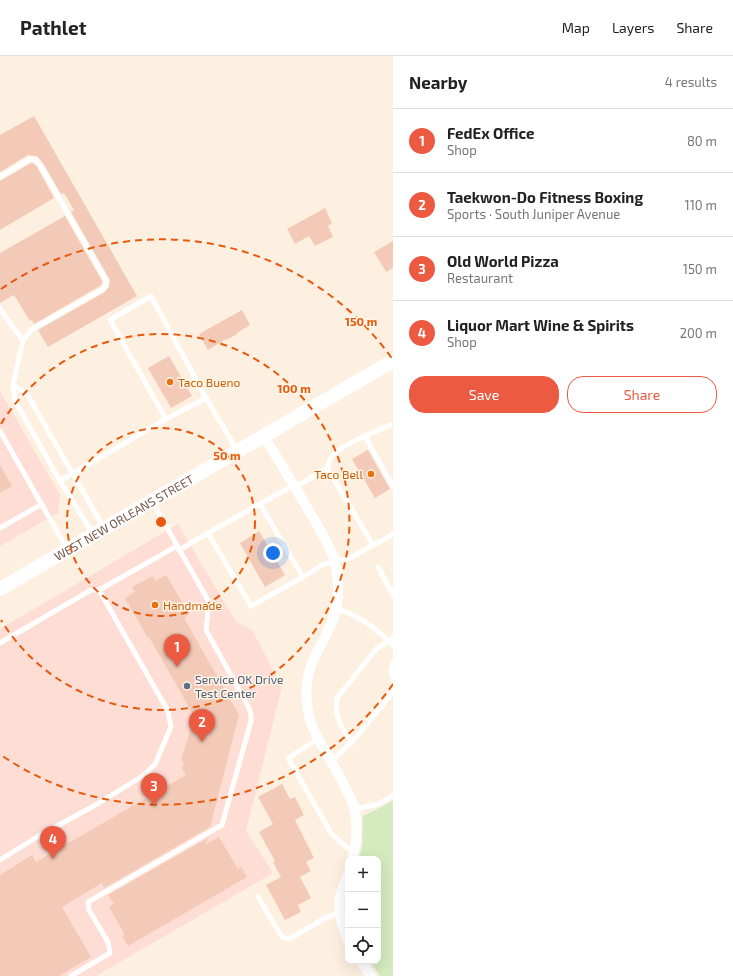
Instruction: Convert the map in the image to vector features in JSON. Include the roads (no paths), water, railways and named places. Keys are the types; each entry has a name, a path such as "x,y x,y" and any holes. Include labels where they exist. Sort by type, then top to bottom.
{"main road":[{"name":"WEST NEW ORLEANS STREET","path":"0,589 263,435 393,362"}],"street":[{"path":"263,435 328,544 338,578 336,608 328,633 310,667 306,700 309,718 318,739 350,798 354,810 356,836 353,856"},
{"path":"345,882 340,898 340,913 345,933"},
{"path":"363,964 371,976"}],"lane":[{"path":"0,177 30,159 36,160 106,280 106,285 103,289 31,330 23,340 13,385 15,401 60,481 99,532"},
{"path":"166,419 110,320 151,296 206,398 237,451"},
{"path":"0,308 23,340"},
{"path":"13,385 27,394 73,474 99,532"},
{"path":"60,481 166,419 206,398"},
{"path":"0,643 91,590 99,590 208,533 283,491 306,482 327,468 331,457 336,452 365,436 392,424 393,430"},
{"path":"0,431 68,550"},
{"path":"365,436 393,487"},
{"path":"327,468 373,545"},
{"path":"71,976 110,953 108,942 89,910 88,902 222,825 251,721 249,708 206,630 209,602 152,501"},
{"path":"0,528 42,504"},
{"path":"260,504 303,577"},
{"path":"208,533 251,606 322,565 350,558 393,534"},
{"path":"378,567 393,595"},
{"path":"0,860 37,836 99,804 144,775 155,764 171,727 168,711 99,590"},
{"path":"336,608 364,621 378,630 391,639 393,646"},
{"path":"352,742 344,733 340,724 336,706 336,698 377,648 391,639"},
{"path":"393,662 391,671 393,679"},
{"path":"330,761 352,742 393,692"},
{"path":"318,739 288,758 331,833 353,856"},
{"path":"354,810 381,803 393,795"},
{"path":"258,896 282,938 289,939 327,917 340,913"}],"place":[{"name":"Taco Bueno","path":"170,382"},
{"name":"Taco Bell","path":"371,474"},
{"name":"Handmade","path":"155,605"},
{"name":"FedEx Office","path":"177,667"},
{"name":"Service OK Drive Test Center","path":"187,686"},
{"name":"Taekwon-Do Fitness Boxing","path":"202,742"},
{"name":"Old World Pizza","path":"154,806"},
{"name":"Liquor Mart Wine & Spirits","path":"53,859"}]}
